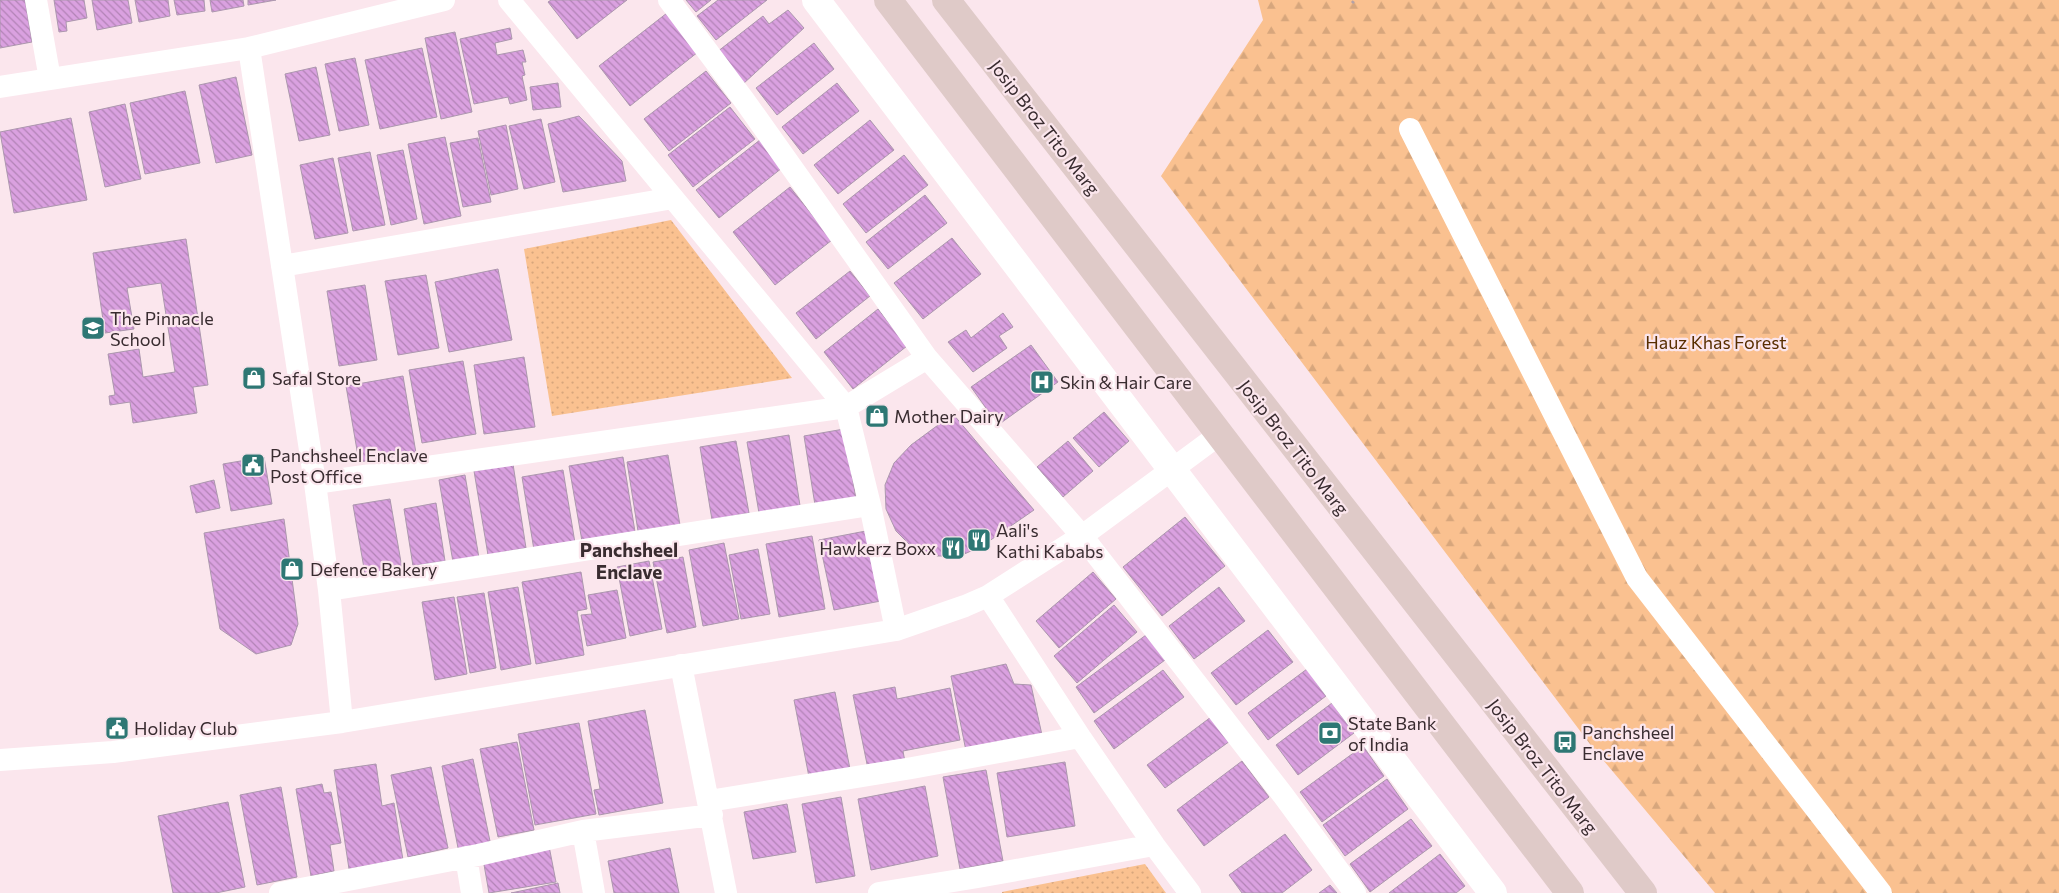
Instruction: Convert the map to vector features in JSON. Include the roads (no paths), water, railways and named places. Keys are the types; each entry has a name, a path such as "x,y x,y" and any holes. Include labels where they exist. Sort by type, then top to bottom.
{"main road":[{"path":"888,0 1570,893"},
{"name":"Josip Broz Tito Marg","path":"946,0 1642,893"}],"street":[{"path":"36,0 50,79"},
{"path":"0,87 249,48 444,0"},
{"path":"509,0 846,407 870,505 896,630"},
{"path":"669,0 744,100 927,358 1082,536 1283,795 1354,893"},
{"path":"816,0 1493,893"},
{"path":"249,48 315,483 329,590 342,722"},
{"path":"1410,129 1637,578 1880,893"},
{"path":"282,266 673,198"},
{"path":"315,483 846,407 927,358"},
{"path":"0,760 113,752 342,722 896,630 966,606 988,596 1082,536 1220,434"},
{"path":"329,590 870,505"},
{"path":"988,596 1080,737 1154,845 1190,893"},
{"path":"681,665 711,808 726,893"},
{"path":"280,893 466,857 583,831 1080,737"},
{"path":"583,831 594,893"},
{"path":"879,893 980,885 1154,845"},
{"path":"466,857 472,893"}],"place":[{"name":"The Pinnacle School","path":"93,328"},
{"name":"Safal Store","path":"254,378"},
{"name":"Skin & Hair Care","path":"1042,382"},
{"name":"Mother Dairy","path":"877,416"},
{"name":"Panchsheel Enclave Post Office","path":"253,465"},
{"name":"Aali's Kathi Kababs","path":"979,540"},
{"name":"Hawkerz Boxx","path":"953,548"},
{"name":"Defence Bakery","path":"292,569"},
{"name":"Holiday Club","path":"117,728"},
{"name":"State Bank of India","path":"1330,733"},
{"name":"Panchsheel Enclave","path":"1565,742"}],"district":[{"name":"Panchsheel Enclave","path":"629,560"}],"park label":[{"name":"Hauz Khas Forest","path":"1716,342"}]}
